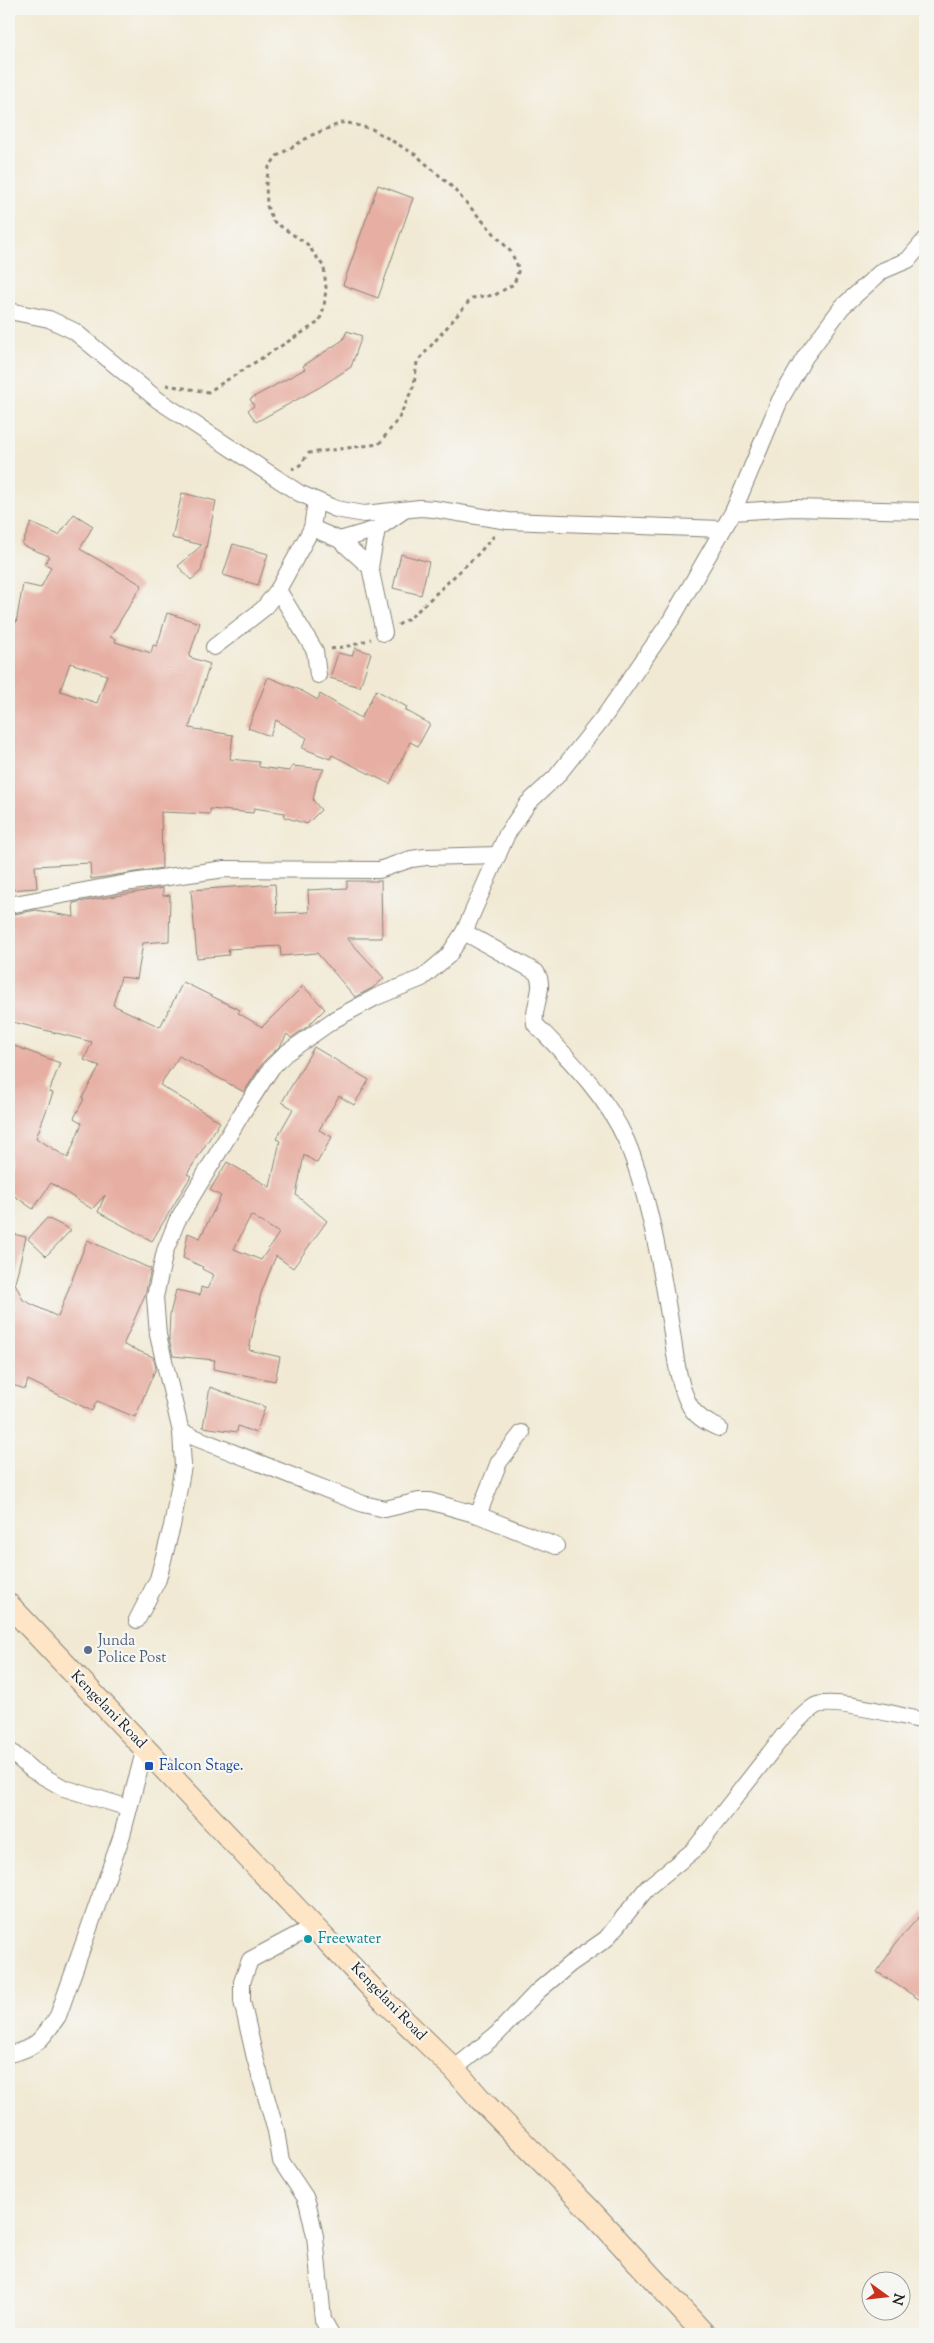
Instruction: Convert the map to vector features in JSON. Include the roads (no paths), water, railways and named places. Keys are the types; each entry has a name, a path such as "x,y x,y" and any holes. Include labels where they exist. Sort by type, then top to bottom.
{"main road":[{"name":"Kengelani Road","path":"9,1605 385,2002 454,2069 480,2099 593,2213 704,2334"}],"street":[{"path":"138,1620 158,1579 172,1526 184,1466 181,1432 158,1335 156,1297 165,1251 177,1221 242,1113 272,1067 285,1054 335,1019 376,997 422,978 448,956 464,932 507,834 528,803 556,777 590,735 666,628 721,529 733,512 780,400 805,357 842,307 882,271 908,260 925,240"},
{"path":"9,311 49,319 74,331 158,400 278,478 316,501 336,509 357,514 434,509 508,521 721,529"},
{"path":"214,647 263,609 278,590 312,528 316,501"},
{"path":"733,512 792,508 925,511"},
{"path":"340,540 377,529 404,510"},
{"path":"312,528 340,540 370,567"},
{"path":"377,529 370,567 384,633"},
{"path":"278,590 315,651 318,675"},
{"path":"9,905 132,882 225,869 379,870 411,859 426,857 498,855"},
{"path":"464,932 536,972 541,984 534,1015 535,1024 600,1096 626,1140 642,1189 657,1252 685,1395 696,1415 719,1428"},
{"path":"181,1432 342,1498 375,1508 392,1508 424,1500 478,1514 556,1546"},
{"path":"478,1514 499,1462 522,1433"},
{"path":"454,2069 496,2034 538,1991 570,1964 606,1939 648,1887 694,1850 797,1720 816,1706 836,1702 925,1721"},
{"path":"9,2054 25,2051 42,2040 58,2016 122,1835 145,1748"},
{"path":"9,1750 32,1770 64,1788 129,1808"},
{"path":"314,1926 250,1960 245,1969 241,1993 255,2058 273,2121 281,2160 305,2197 308,2205 315,2236 323,2320 331,2334"}],"place":[{"name":"Junda Police Post","path":"88,1650"},
{"name":"Falcon Stage.","path":"149,1766"},
{"name":"Freewater","path":"308,1939"}]}
